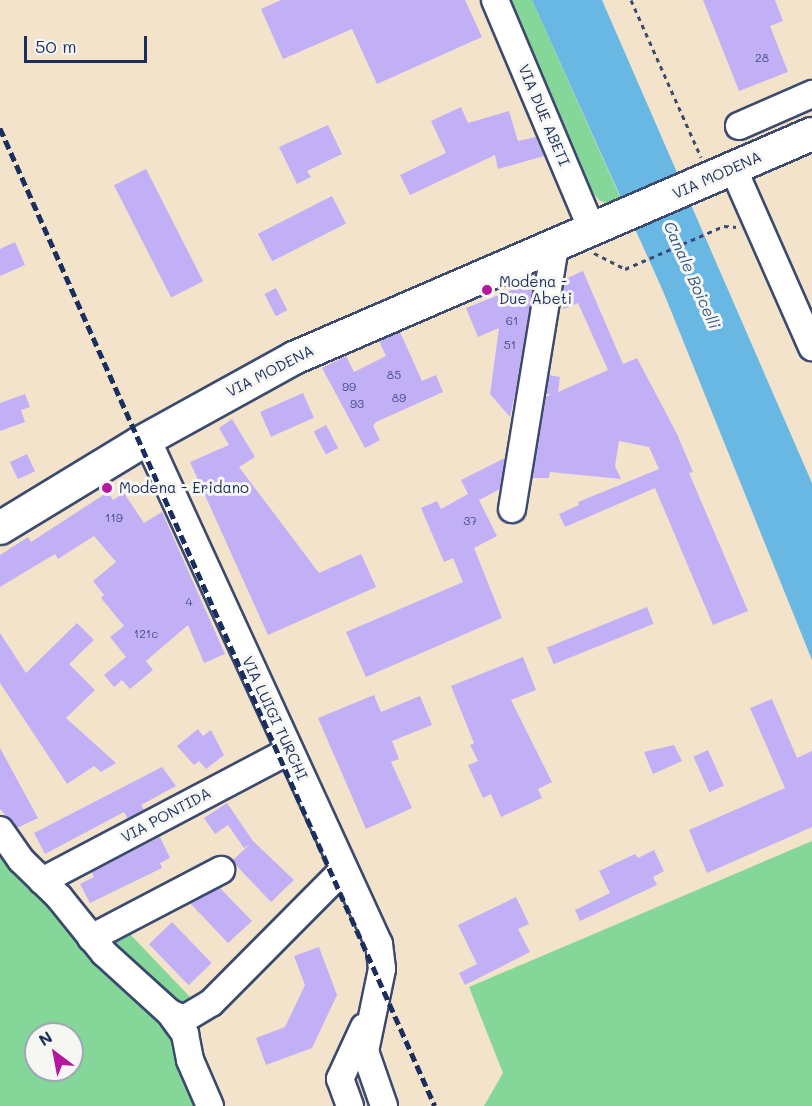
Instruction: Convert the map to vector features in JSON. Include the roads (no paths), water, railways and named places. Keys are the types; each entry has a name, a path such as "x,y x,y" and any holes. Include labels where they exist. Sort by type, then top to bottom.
{"main road":[{"name":"VIA MODENA","path":"0,528 147,439 318,346 812,134"}],"street":[{"name":"VIA DUE ABETI","path":"495,0 592,230"},
{"path":"739,126 812,94"},
{"path":"712,177 812,347"},
{"path":"512,509 555,246"},
{"name":"VIA LUIGI TURCHI","path":"147,439 344,869 382,958 365,1051 384,1106"},
{"name":"VIA PONTIDA","path":"42,881 290,750"},
{"path":"0,830 21,860 59,897 91,938 170,1013 185,1034 190,1060 210,1106"},
{"path":"170,1013 184,1019 206,1007 344,869"},
{"path":"91,938 221,870"},
{"name":"VIA LUIGI TURCHI","path":"350,1106 342,1086 342,1070 375,1001"}],"water":[{"name":"Canale Boicelli","path":"532,0 602,0 812,483 812,660 663,291"}],"railway":[{"path":"0,128 435,1106"}],"place":[{"name":"Modena - Due Abeti","path":"487,290"},
{"name":"Modena - Eridano","path":"107,488"}]}
